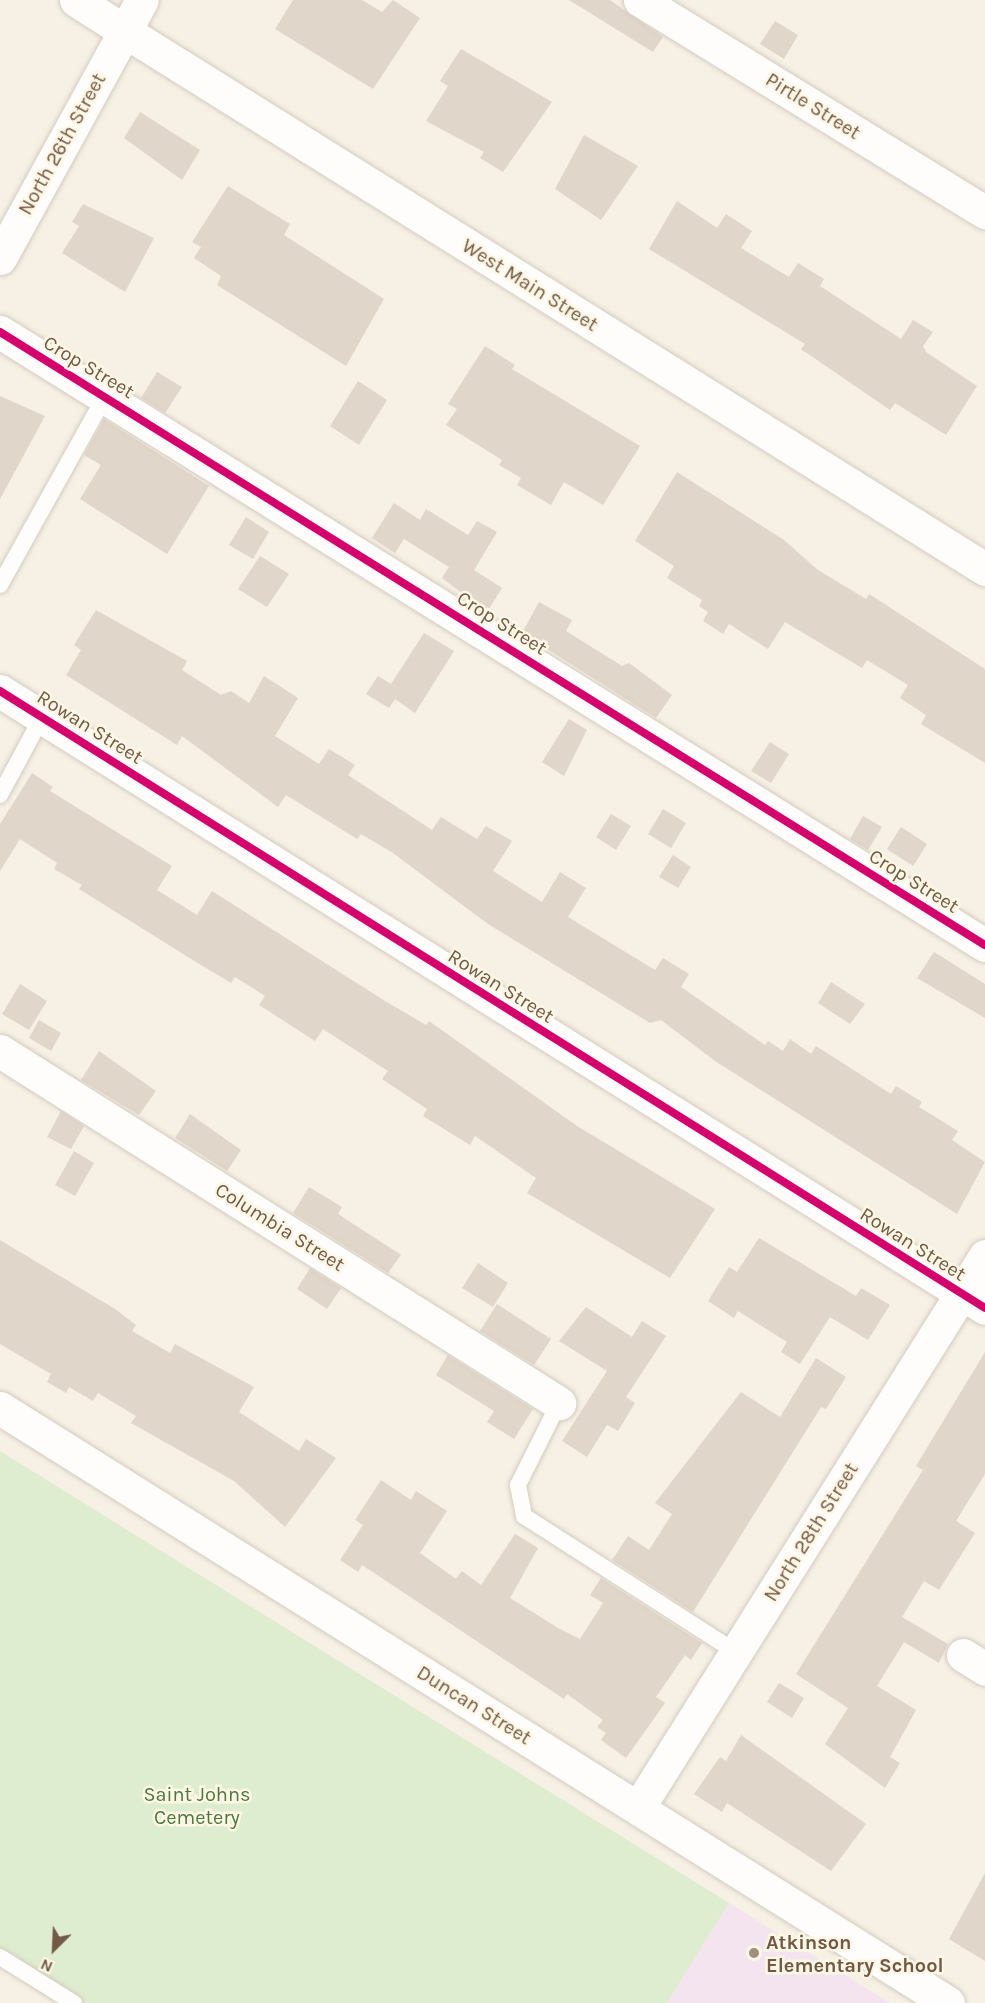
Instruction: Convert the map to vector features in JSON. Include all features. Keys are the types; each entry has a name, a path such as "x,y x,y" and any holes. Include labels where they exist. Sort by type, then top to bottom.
{"street":[{"name":"West Main Street","path":"76,0 985,569"},
{"name":"North 26th Street","path":"0,258 142,0"},
{"name":"Pirtle Street","path":"640,0 985,212"},
{"name":"Crop Street","path":"0,332 985,945"},
{"name":"Rowan Street","path":"0,691 973,1301"},
{"name":"Columbia Street","path":"0,1051 559,1403"},
{"name":"North 28th Street","path":"638,1808 736,1652 973,1301 985,1257"},
{"name":"Duncan Street","path":"0,1408 638,1808 931,1998"}],"lane":[{"path":"0,585 105,396"},
{"path":"0,795 42,717"},
{"path":"559,1403 518,1485 524,1516 736,1652"},
{"path":"0,1957 74,2003"}],"shaded area":[{"name":"Atkinson Elementary School","path":"729,1903 890,2003 667,2003"}],"green space":[{"name":"Saint Johns Cemetery","path":"0,1451 729,1903 667,2003 81,2003 0,1952"}],"building":[{"path":"293,0 362,0 382,12 393,0 420,18 373,89 275,29"},
{"path":"569,0 610,0 663,37 653,52"},
{"path":"775,21 798,35 784,59 760,44"},
{"path":"461,49 552,102 503,172 480,158 484,152 426,121 448,86 440,81"},
{"path":"140,112 200,150 182,180 124,138"},
{"path":"584,135 638,166 601,220 555,189"},
{"path":"228,186 290,224 284,235 384,299 346,366 217,285 221,276 194,258 201,247 192,242"},
{"path":"677,201 717,228 726,214 752,231 741,248 789,277 798,263 824,279 820,286 901,339 913,320 933,332 923,346 926,352 977,386 946,435 895,403 890,410 801,349 805,344 649,249"},
{"path":"83,204 154,238 125,292 62,253 79,226 72,222"},
{"path":"485,346 515,365 512,369 640,446 603,505 564,482 551,505 517,485 521,478 499,465 502,460 446,425 457,409 448,404"},
{"path":"157,372 182,387 165,413 141,398"},
{"path":"358,381 387,400 359,445 330,426"},
{"path":"0,396 45,416 0,499"},
{"path":"104,419 209,486 167,554 80,499 101,465 84,455"},
{"path":"677,472 784,540 818,570 866,599 869,594 985,669 985,763 921,724 926,715 900,698 908,685 867,660 862,668 785,622 768,649 729,624 723,634 703,621 708,612 699,606 702,600 667,578 674,566 635,541"},
{"path":"394,503 420,520 426,509 468,535 477,521 497,532 474,570 502,588 487,612 442,578 449,567 404,539 395,553 372,538"},
{"path":"246,517 269,532 253,559 229,545"},
{"path":"260,556 289,574 267,607 238,589"},
{"path":"539,602 572,620 566,631 622,666 629,663 672,695 656,718 522,633"},
{"path":"96,610 187,661 182,670 221,695 231,691 249,703 264,676 298,698 275,736 319,764 329,749 355,765 348,775 432,830 441,817 477,839 486,826 512,841 493,871 542,902 560,872 586,888 568,917 655,970 663,958 689,974 681,987 765,1045 768,1041 783,1051 790,1039 811,1054 816,1046 891,1094 896,1086 922,1102 919,1107 958,1131 952,1140 985,1162 957,1214 715,1061 661,1020 650,1023 488,924 393,853 361,834 357,839 286,795 278,807 182,736 177,745 66,675 81,650 74,645"},
{"path":"424,633 454,651 415,713 395,699 389,708 366,694 378,676 391,684"},
{"path":"569,719 587,730 564,776 542,762"},
{"path":"770,742 789,754 771,783 751,771"},
{"path":"32,773 53,787 50,791 172,866 157,890 197,915 212,891 385,1001 426,1025 429,1021 577,1126 715,1209 670,1278 527,1193 536,1178 475,1136 470,1145 423,1116 427,1109 382,1079 388,1071 323,1029 315,1041 259,1005 265,996 235,977 231,983 79,889 82,885 54,869 57,863 20,839 0,871 0,824"},
{"path":"663,809 686,823 671,848 648,834"},
{"path":"611,814 631,826 616,850 596,837"},
{"path":"863,816 882,827 868,850 850,839"},
{"path":"901,827 927,844 913,866 887,849"},
{"path":"673,855 691,867 678,888 659,877"},
{"path":"934,952 985,984 985,1018 917,978"},
{"path":"831,982 865,1004 850,1024 818,1003"},
{"path":"20,984 47,1001 29,1030 2,1014"},
{"path":"39,1020 61,1033 51,1051 29,1038"},
{"path":"99,1051 156,1091 139,1115 81,1080"},
{"path":"61,1111 84,1126 71,1149 47,1137"},
{"path":"190,1114 241,1150 227,1171 175,1138"},
{"path":"74,1151 94,1163 75,1196 55,1185"},
{"path":"309,1187 342,1207 338,1214 401,1255 388,1273 293,1213"},
{"path":"759,1238 856,1296 861,1288 890,1305 868,1340 830,1317 800,1364 781,1352 787,1342 738,1311 734,1318 708,1301 729,1267 737,1272"},
{"path":"0,1240 115,1309 136,1325 132,1331 170,1353 175,1344 254,1387 239,1412 299,1451 306,1439 336,1458 285,1527 234,1481 131,1423 136,1416 98,1393 93,1401 69,1387 66,1393 47,1382 51,1374 0,1344"},
{"path":"478,1263 508,1283 493,1307 462,1288"},
{"path":"310,1268 341,1288 327,1309 297,1289"},
{"path":"497,1304 551,1339 534,1365 480,1331"},
{"path":"586,1307 632,1337 642,1321 666,1336 626,1397 635,1403 618,1431 607,1425 587,1457 562,1441 607,1371 559,1341"},
{"path":"985,1352 985,1474 956,1521 975,1533 939,1590 924,1581 902,1617 948,1644 939,1663 904,1642 877,1686 916,1710 890,1757 900,1763 885,1788 825,1744 848,1708 796,1674 923,1470 916,1466"},
{"path":"448,1355 533,1409 514,1439 487,1422 494,1411 436,1375"},
{"path":"816,1358 846,1377 826,1409 821,1407 693,1612 612,1560 628,1536 649,1550 672,1514 655,1503 741,1392 780,1417"},
{"path":"381,1480 411,1500 416,1491 447,1511 420,1553 456,1579 462,1571 481,1585 515,1534 538,1548 510,1598 558,1628 580,1639 603,1603 590,1595 601,1578 702,1643 691,1660 685,1655 656,1697 665,1703 626,1758 601,1740 606,1733 597,1727 603,1720 567,1694 564,1699 362,1565 358,1572 340,1560 363,1525 355,1520"},
{"path":"779,1683 804,1698 792,1718 767,1702"},
{"path":"741,1735 866,1824 831,1871 727,1803 722,1812 694,1794 720,1757 726,1761"},
{"path":"985,1873 985,1961 949,1939"}],"cycle path":[{"path":"0,332 985,945"},
{"path":"0,691 985,1308"}],"place":[{"name":"Atkinson Elementary School","path":"754,1953"}]}
